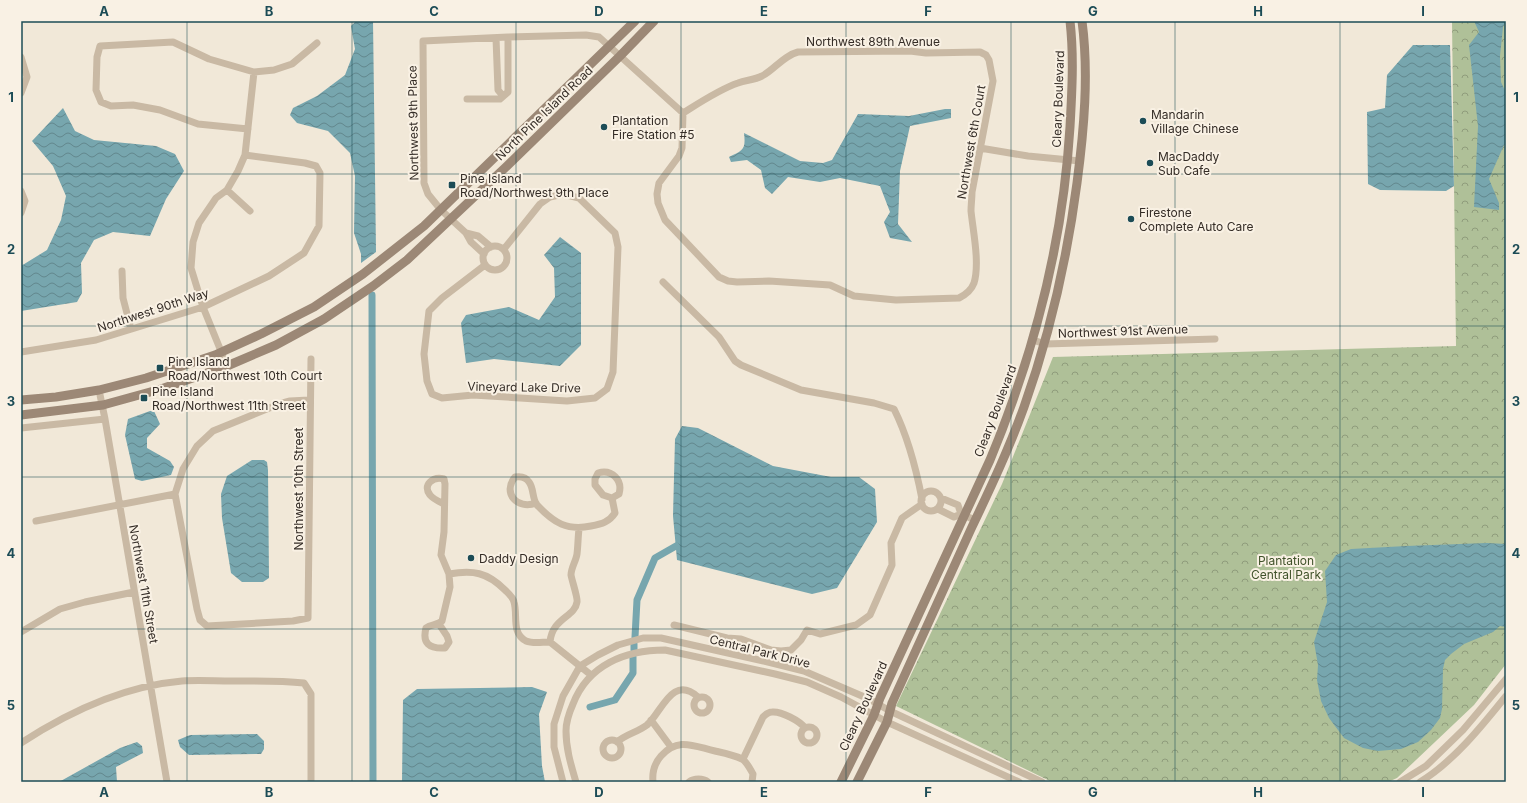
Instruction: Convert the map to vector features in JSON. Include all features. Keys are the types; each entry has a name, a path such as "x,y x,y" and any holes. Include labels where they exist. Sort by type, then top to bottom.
{"street":[{"name":"North Pine Island Road","path":"21,400 56,397 99,390 146,378 221,352 261,334 314,307 363,274 400,246 441,210 634,21"},
{"name":"North Pine Island Road","path":"21,415 103,405 161,389 227,366 276,344 324,319 373,286 407,260 451,220 654,21"},
{"name":"Cleary Boulevard","path":"841,782 874,715 963,514 1004,426 1033,340 1053,259 1068,159 1072,85 1070,21"},
{"name":"Cleary Boulevard","path":"857,782 887,722 892,703 998,472 1016,428 1045,344 1063,272 1080,161 1085,56 1082,21"},
{"path":"503,96 498,90 496,38 586,35 599,37 683,113"},
{"path":"467,99 500,99 508,92 508,37"},
{"name":"Northwest 9th Place","path":"466,232 441,210 428,194 424,183 423,41 496,38"},
{"path":"248,129 198,124 160,110 133,105 111,106 100,102 96,90 100,46 173,42 209,59 254,72 274,70 292,64 316,43"},
{"name":"Northwest 89th Avenue","path":"683,113 704,100 738,83 762,76 786,57 798,52 980,52 986,55"},
{"name":"Northwest 6th Court","path":"683,113 682,148 679,156 659,183 657,194 658,203 665,220 719,277 728,281 737,282 769,281 830,285 854,296 896,300 959,298 965,295 974,283 976,257 971,209 972,192 993,81 992,67 986,55"},
{"path":"21,57 27,77 21,93"},
{"path":"227,366 203,307 191,268 193,242 199,223 216,198 227,190 238,171 244,155 254,72"},
{"path":"980,148 1028,156 1080,161"},
{"name":"Northwest 90th Way","path":"21,352 96,340 203,307 269,276 304,253 319,226 320,173 316,166 305,163 244,155"},
{"path":"227,190 250,211"},
{"path":"21,191 25,201 21,213"},
{"name":"Vineyard Lake Drive","path":"485,265 442,298 429,311 424,354 427,381 432,394 442,398 473,395 567,401 595,398 608,389 613,372 618,247 615,233 579,198 563,194 550,197 540,204 504,249"},
{"path":"466,232 478,236 491,247"},
{"path":"466,232 472,242 484,254"},
{"path":"497,246 504,249 507,256 506,264 503,267 492,270 485,265 483,262 486,250 497,246"},
{"path":"122,271 123,298 131,329"},
{"path":"663,282 719,337 735,361 741,366 801,390 894,408 904,431 918,481 922,502 927,511 938,509 941,504 941,498"},
{"name":"Northwest 91st Avenue","path":"1033,340 1045,344 1215,339"},
{"name":"Northwest 10th Street","path":"175,494 200,620 207,626 293,621 308,618 309,400 311,359"},
{"name":"Northwest 11th Street","path":"99,390 103,405 167,782"},
{"path":"36,521 175,494 183,469 197,446 214,431 279,404 290,401 309,400"},
{"path":"21,428 105,419"},
{"path":"918,481 931,492"},
{"path":"674,625 727,638 741,638 771,650 791,650 801,640 807,630 820,634 856,625 870,615 892,565 891,544 902,518 922,502 925,494 931,492 937,493 941,498 958,505 963,514 975,520"},
{"path":"536,504 557,522 568,527 579,529 602,524 610,520 615,513 612,498"},
{"path":"439,624 442,621 450,587 449,574 441,555 444,532 444,504"},
{"path":"938,509 954,517 963,514"},
{"path":"550,642 553,630 562,619 573,611 578,601 571,573 577,554 579,529"},
{"path":"449,574 474,572 486,575 496,581 513,599 516,612 515,622 520,635 525,640 532,643 550,642 590,675"},
{"path":"21,632 60,609 85,602 134,592"},
{"name":"Central Park Drive","path":"563,782 554,747 554,724 563,696 580,666 618,645 643,638 661,638 804,671 878,704 1042,782"},
{"name":"Central Park Drive","path":"576,782 568,752 566,730 567,719 577,694 590,675 604,666 623,656 648,650 664,650 768,672 807,682 841,696 887,722 1019,782"},
{"path":"1400,782 1426,766 1458,736 1506,679"},
{"path":"21,743 82,708 110,696 151,685 182,681 285,680 304,683 311,694 311,782"},
{"path":"617,742 623,736 648,724 667,698 674,693 689,691 698,697"},
{"path":"1420,782 1433,774 1471,738 1506,696"},
{"path":"743,759 763,717 767,714 772,712 778,713 800,722 805,728"},
{"path":"651,720 671,747"},
{"path":"653,782 652,775 656,762 671,747 677,744 691,745 743,759 753,774 752,782"},
{"path":"689,782 700,779 708,782"}],"green space":[{"name":"Plantation Central Park","path":"1452,21 1506,21 1506,664 1474,705 1397,778 1388,782 1052,782 896,706 1002,484 1053,357 1456,346"}],"water":[{"path":"356,21 373,21 376,252 361,263 361,254 354,233 355,176 350,153 328,131 297,123 290,115 293,108 317,96 345,75 355,49 351,26"},
{"path":"1474,21 1506,21 1503,27 1500,56 1501,82 1506,93 1506,144 1504,145 1489,179 1499,203 1499,210 1474,207 1478,126 1469,45 1479,32"},
{"path":"1413,45 1450,45 1454,186 1446,191 1380,190 1368,184 1367,112 1385,108 1387,75"},
{"path":"63,108 75,131 94,140 156,146 175,154 184,171 166,199 150,236 113,232 94,240 81,263 82,293 77,302 21,311 21,266 47,250 61,220 66,196 53,166 32,141"},
{"path":"951,109 951,118 910,126 900,171 898,224 912,242 890,238 884,222 890,212 880,186 840,178 820,182 788,177 772,194 765,188 761,170 747,160 731,162 729,157 738,153 744,146 744,133 800,161 823,163 832,160 858,114 909,116"},
{"path":"560,237 581,253 581,345 560,366 494,359 466,363 461,323 466,315 509,307 539,320 555,297 554,268 544,255"},
{"path":"154,411 160,424 147,438 147,448 170,461 174,467 171,475 142,481 135,479 125,435 128,419"},
{"path":"682,426 698,428 773,466 831,477 859,477 875,489 877,522 837,588 812,594 677,560 673,516 675,439"},
{"path":"252,460 264,460 267,462 268,470 269,578 263,582 242,582 231,573 222,518 221,494 227,476"},
{"path":"1487,543 1506,544 1506,627 1500,626 1493,632 1464,644 1445,660 1443,669 1442,709 1440,718 1431,730 1418,742 1401,749 1378,751 1363,748 1344,738 1329,718 1321,701 1317,680 1318,665 1314,642 1327,602 1325,571 1336,555 1351,549"},
{"path":"532,687 547,692 539,714 542,766 545,782 402,782 403,700 417,689"},
{"path":"257,734 264,741 264,749 261,754 189,755 180,747 178,740 190,735"},
{"path":"137,742 142,746 143,753 116,767 117,782 59,782 120,748"}],"waterway":[{"path":"372,295 373,782"},
{"path":"635,637 637,600 655,558 676,546"},
{"path":"634,644 634,650"},
{"path":"590,707 615,700 633,673 633,657"}],"place":[{"name":"Mandarin Village Chinese","path":"1143,121"},
{"name":"Plantation Fire Station #5","path":"604,127"},
{"name":"MacDaddy Sub Cafe","path":"1150,163"},
{"name":"Pine Island Road/Northwest 9th Place","path":"452,185"},
{"name":"Firestone Complete Auto Care","path":"1131,219"},
{"name":"Pine Island Road/Northwest 10th Court","path":"160,368"},
{"name":"Pine Island Road/Northwest 11th Street","path":"144,398"},
{"name":"Daddy Design","path":"471,558"}]}
